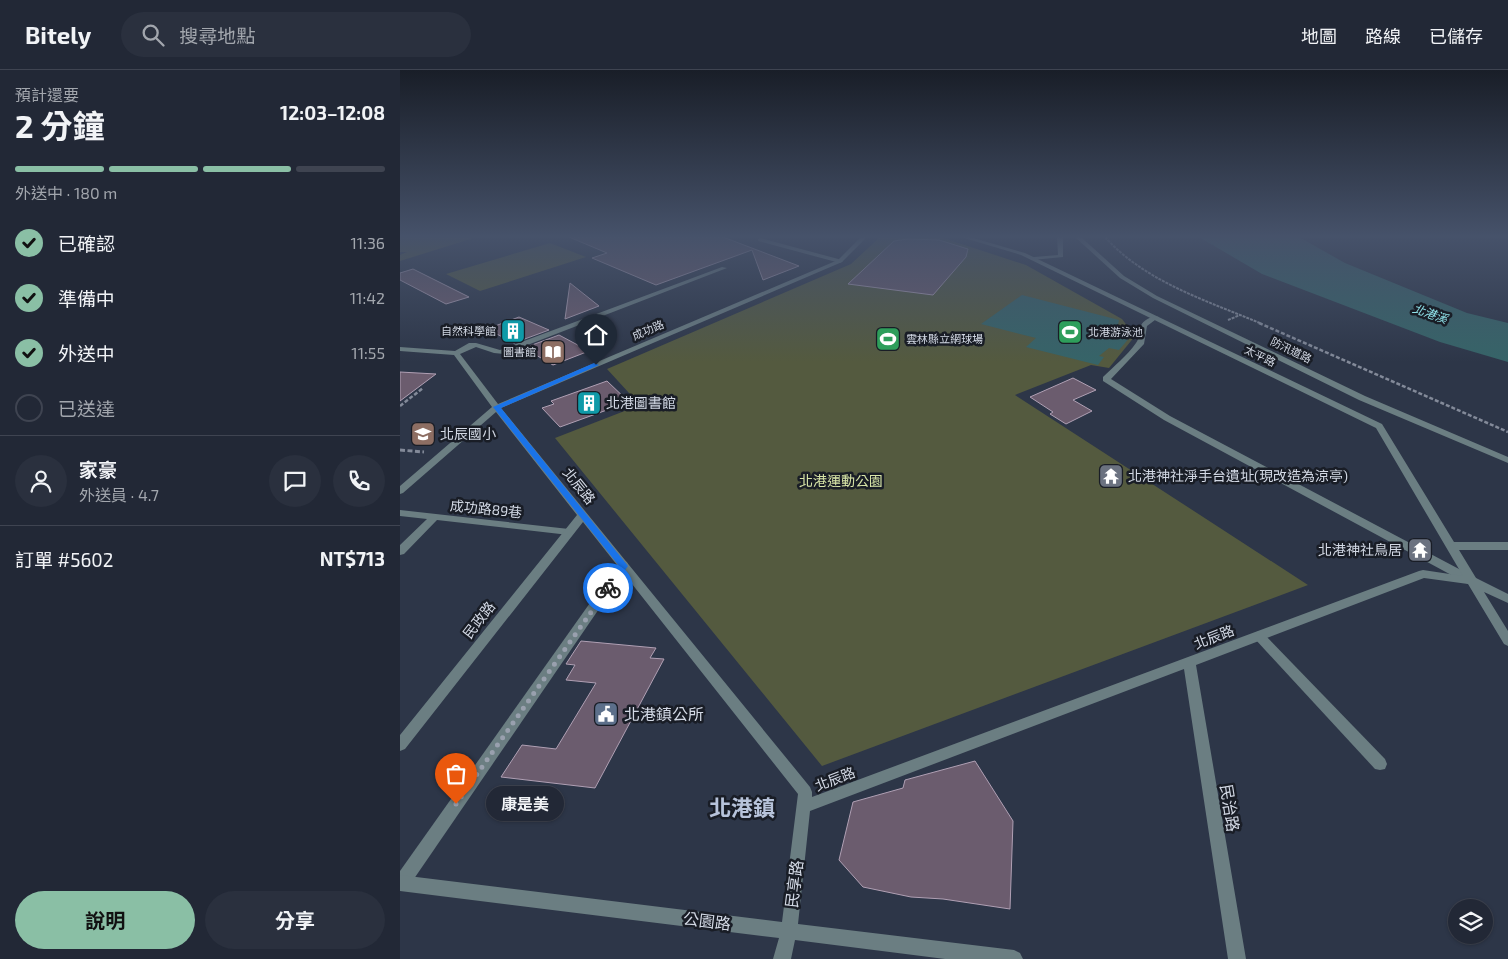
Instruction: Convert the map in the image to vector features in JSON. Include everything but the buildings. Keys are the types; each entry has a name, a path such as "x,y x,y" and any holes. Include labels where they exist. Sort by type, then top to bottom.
{"street":[{"path":"400,349 456,353 472,345 501,352 696,278"},
{"name":"成功路","path":"400,491 496,407 799,278"},
{"name":"太平路","path":"1075,278 1379,426 1508,641"},
{"name":"防汛道路","path":"1124,278 1155,297 1362,398 1508,460"},
{"path":"1156,317 1146,320 1142,326 1141,342 1106,379 1167,418 1508,599"},
{"name":"北辰路","path":"456,353 496,407 805,792 804,807 1423,574 1472,581"},
{"name":"成功路89巷","path":"400,513 569,532"},
{"name":"民政路","path":"400,744 583,515"},
{"path":"400,551 435,517"},
{"path":"1452,546 1508,546"},
{"path":"400,883 623,566"},
{"path":"1259,636 1380,764"},
{"name":"民治路","path":"1189,662 1237,959"},
{"name":"民享路","path":"782,959 789,930 804,807"},
{"name":"公園路","path":"400,883 1014,959"}],"path":[{"path":"1159,278 1508,432"},
{"path":"1222,322 1241,315"},
{"path":"400,406 423,388"},
{"path":"400,450 424,452"}],"green space":[{"path":"455,278 519,278 480,291"},
{"name":"北港運動公園","path":"817,278 1050,278 1122,319 1135,336 1109,368 1091,365 1015,395 1308,585 822,766 555,438 640,405 607,369"}],"water":[{"name":"北港溪","path":"1274,278 1383,278 1467,313 1508,323 1508,362 1440,342"},
{"name":"北港游泳池","path":"1022,295 1119,320 1118,325 1125,328 1131,336 1119,350 1109,348 1099,356 1104,357 1098,365 1026,347 1036,338 981,324"}],"way so far":[{"path":"456,804 608,588"}],"place":[{"name":"自然科學館","path":"513,331"},
{"name":"北港游泳池","path":"1070,332"},
{"name":"雲林縣立網球場","path":"888,339"},
{"name":"圖書館","path":"553,352"},
{"name":"北港圖書館","path":"589,403"},
{"name":"北辰國小","path":"423,434"},
{"name":"北港神社淨手台遺址(現改造為涼亭)","path":"1111,476"},
{"name":"北港神社鳥居","path":"1420,550"},
{"name":"北港鎮公所","path":"606,714"},
{"name":"康是美","path":"456,804"}],"district":[{"name":"北港鎮","path":"742,808"}],"route":[{"path":"596,365 496,407 623,566 608,588"}]}
